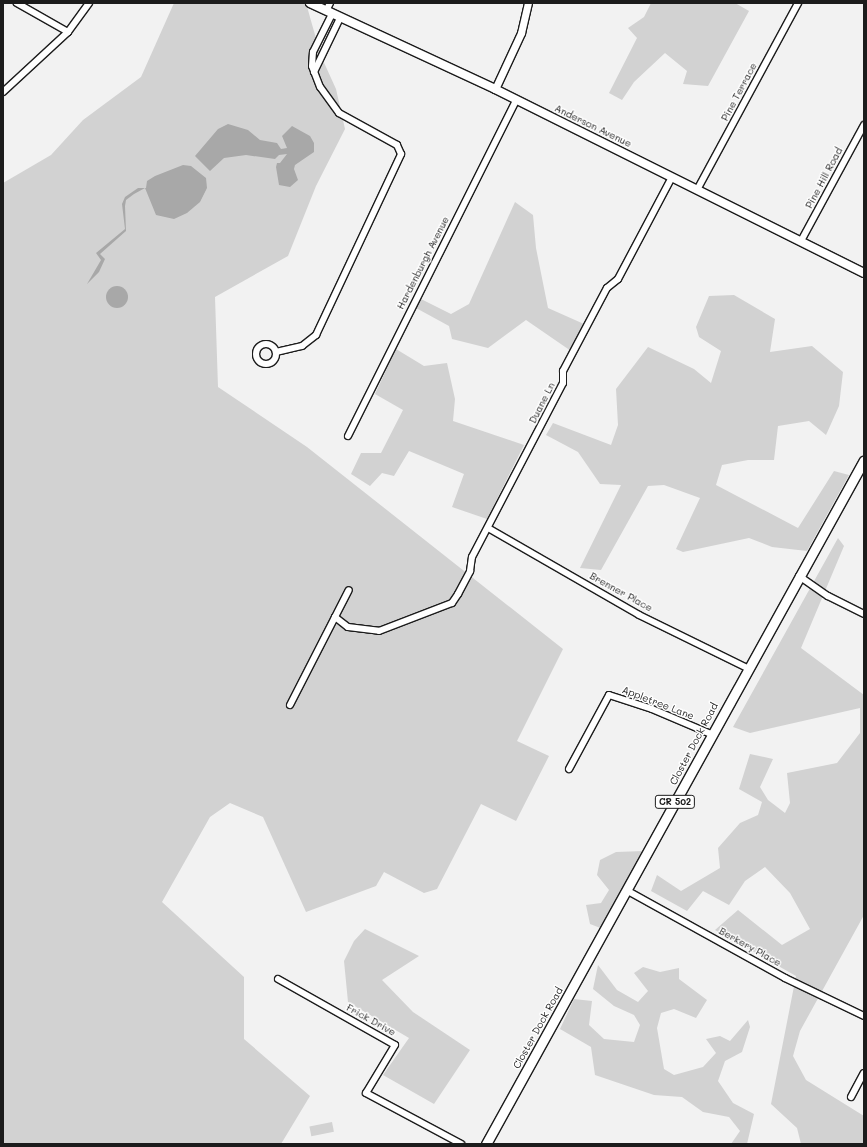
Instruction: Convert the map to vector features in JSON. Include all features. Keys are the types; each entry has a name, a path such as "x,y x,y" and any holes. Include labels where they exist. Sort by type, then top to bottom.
{"main road":[{"name":"Anderson Avenue","path":"310,3 495,89 864,272"},
{"name":"Closter Dock Road","path":"486,1144 628,891 747,668 864,460"}],"street":[{"path":"17,3 68,32"},
{"path":"3,92 68,32 89,3"},
{"path":"276,352 302,346 316,335 401,154 396,145 340,113 320,87 312,66 313,52 329,12 330,3"},
{"path":"495,89 519,37 528,3"},
{"name":"Pine Terrace","path":"697,190 798,3"},
{"path":"314,72 340,18"},
{"name":"Hardenburgh Avenue","path":"348,436 516,100"},
{"name":"Pine Hill Road","path":"801,241 864,125"},
{"name":"Duane Ln","path":"335,617 348,627 379,631 452,603 470,571 472,557 564,383 563,371 607,288 618,279 672,177"},
{"name":"Brenner Place","path":"488,528 639,615 747,668"},
{"path":"799,576 828,596 864,614"},
{"path":"290,705 349,590"},
{"name":"Appletree Lane","path":"569,769 608,695 652,709 711,734"},
{"name":"Berkery Place","path":"628,891 790,981 864,1016"},
{"name":"Frick Drive","path":"278,979 395,1045 366,1093 461,1144"},
{"path":"851,1097 864,1073"}],"shaded area":[{"path":"174,3 306,3 321,56 336,89 345,129 316,186 288,256 215,297 218,387 307,447 563,649 517,741 549,756 516,821 481,804 437,889 424,893 384,872 376,886 306,912 263,817 230,803 210,817 162,902 244,977 244,1039 310,1096 281,1144 3,1144 3,183 51,155 83,120 141,77"},
{"path":"651,3 735,3 749,11 708,86 683,84 687,71 665,53 634,82 622,100 609,93 637,38 628,28 644,17"},
{"path":"228,124 248,130 260,140 277,143 281,149 287,148 282,136 292,126 310,136 314,143 314,152 295,165 294,169 298,180 290,187 279,185 276,167 277,163 280,163 287,154 279,155 275,159 246,155 224,158 210,171 195,156 218,129"},
{"path":"183,165 191,166 206,178 207,188 200,202 187,213 174,219 156,215 145,188 147,181 155,176"},
{"path":"138,188 145,188 126,200 126,231 100,254 105,259 99,272 87,284 101,260 96,253 125,229 122,204 125,197"},
{"path":"515,202 533,215 536,248 548,308 584,324 571,351 526,320 488,348 452,339 449,326 416,308 421,299 451,314 469,304"},
{"path":"117,286 125,289 128,297 125,305 117,308 109,305 106,297 109,289"},
{"path":"734,295 775,319 770,352 812,346 843,372 839,406 826,435 809,421 778,426 774,460 748,460 722,465 716,485 798,528 834,471 849,475 807,551 772,547 749,538 683,552 676,549 700,498 664,485 648,486 601,570 580,568 621,485 600,484 578,452 546,435 553,423 611,445 618,425 616,389 648,347 694,369 711,383 721,351 699,337 696,327 709,296"},
{"path":"396,349 424,366 447,363 455,399 453,421 524,445 487,519 452,507 464,474 409,451 394,476 382,473 370,486 351,474 361,453 381,453 403,410 375,394"},
{"path":"838,538 844,546 801,648 864,695 864,915 800,1031 793,1056 806,1080 864,1116 864,1144 801,1144 797,1128 771,1104 796,976 715,930 738,910 782,945 810,929 790,893 765,867 745,881 729,905 703,891 687,911 651,891 657,875 681,891 720,868 718,848 740,823 758,815 762,802 739,789 750,754 773,759 760,787 768,800 785,813 790,803 787,773 837,763 860,733 860,708 750,733 733,727"},
{"path":"644,851 603,929 590,924 586,905 601,903 609,890 597,875 600,860 616,852"},
{"path":"365,929 419,956 382,980 413,1012 470,1050 434,1104 383,1075 409,1038 348,1002 344,961 354,941"},
{"path":"598,965 617,990 638,1002 648,991 634,973 643,967 660,972 679,968 679,979 707,1000 696,1018 674,1009 661,1013 657,1028 664,1069 674,1075 703,1067 716,1053 706,1039 720,1036 730,1041 748,1020 750,1027 742,1052 725,1061 718,1081 733,1103 754,1114 747,1144 731,1144 740,1131 729,1117 703,1112 682,1097 654,1095 595,1075 591,1047 560,1029 574,999 592,1001 589,1025 604,1039 634,1042 640,1025 634,1015 614,1006 593,989"},
{"path":"332,1122 334,1132 311,1136 309,1126"}]}
